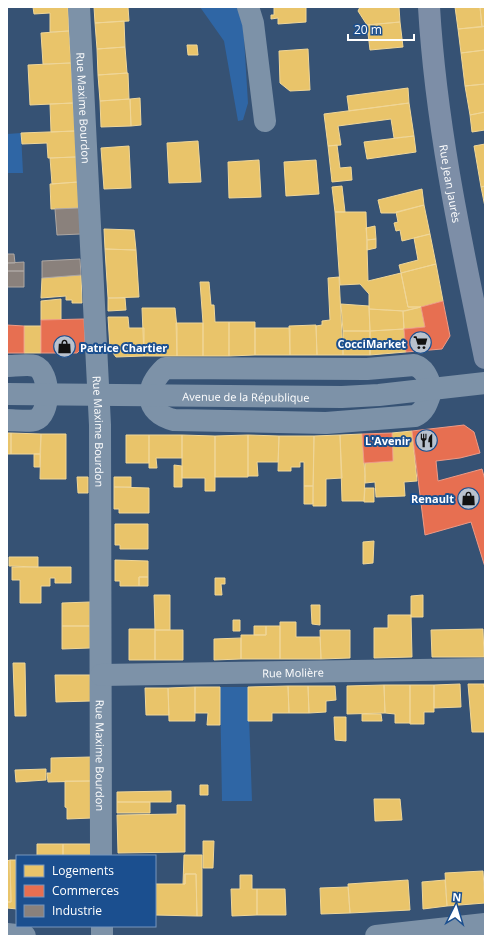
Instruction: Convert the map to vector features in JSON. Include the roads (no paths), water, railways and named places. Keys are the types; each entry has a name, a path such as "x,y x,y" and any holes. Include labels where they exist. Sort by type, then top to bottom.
{"main road":[{"name":"Rue Jean Jaurès","path":"429,7 436,84 444,142 453,198 485,358"}],"street":[{"name":"Rue Maxime Bourdon","path":"80,7 99,395 101,855"},
{"path":"248,7 253,23 265,121"},
{"path":"7,366 34,366 40,369 43,373 48,395 40,417 35,420 7,420"},
{"name":"Avenue de la République","path":"7,394 342,397 379,395 485,383"},
{"name":"Rue Molière","path":"101,675 485,670"},
{"path":"376,936 485,924"},
{"path":"7,934 25,936"}],"place":[{"name":"CocciMarket","path":"421,343"},
{"name":"Patrice Chartier","path":"64,347"},
{"name":"L'Avenir","path":"426,440"},
{"name":"Renault","path":"469,498"}]}
